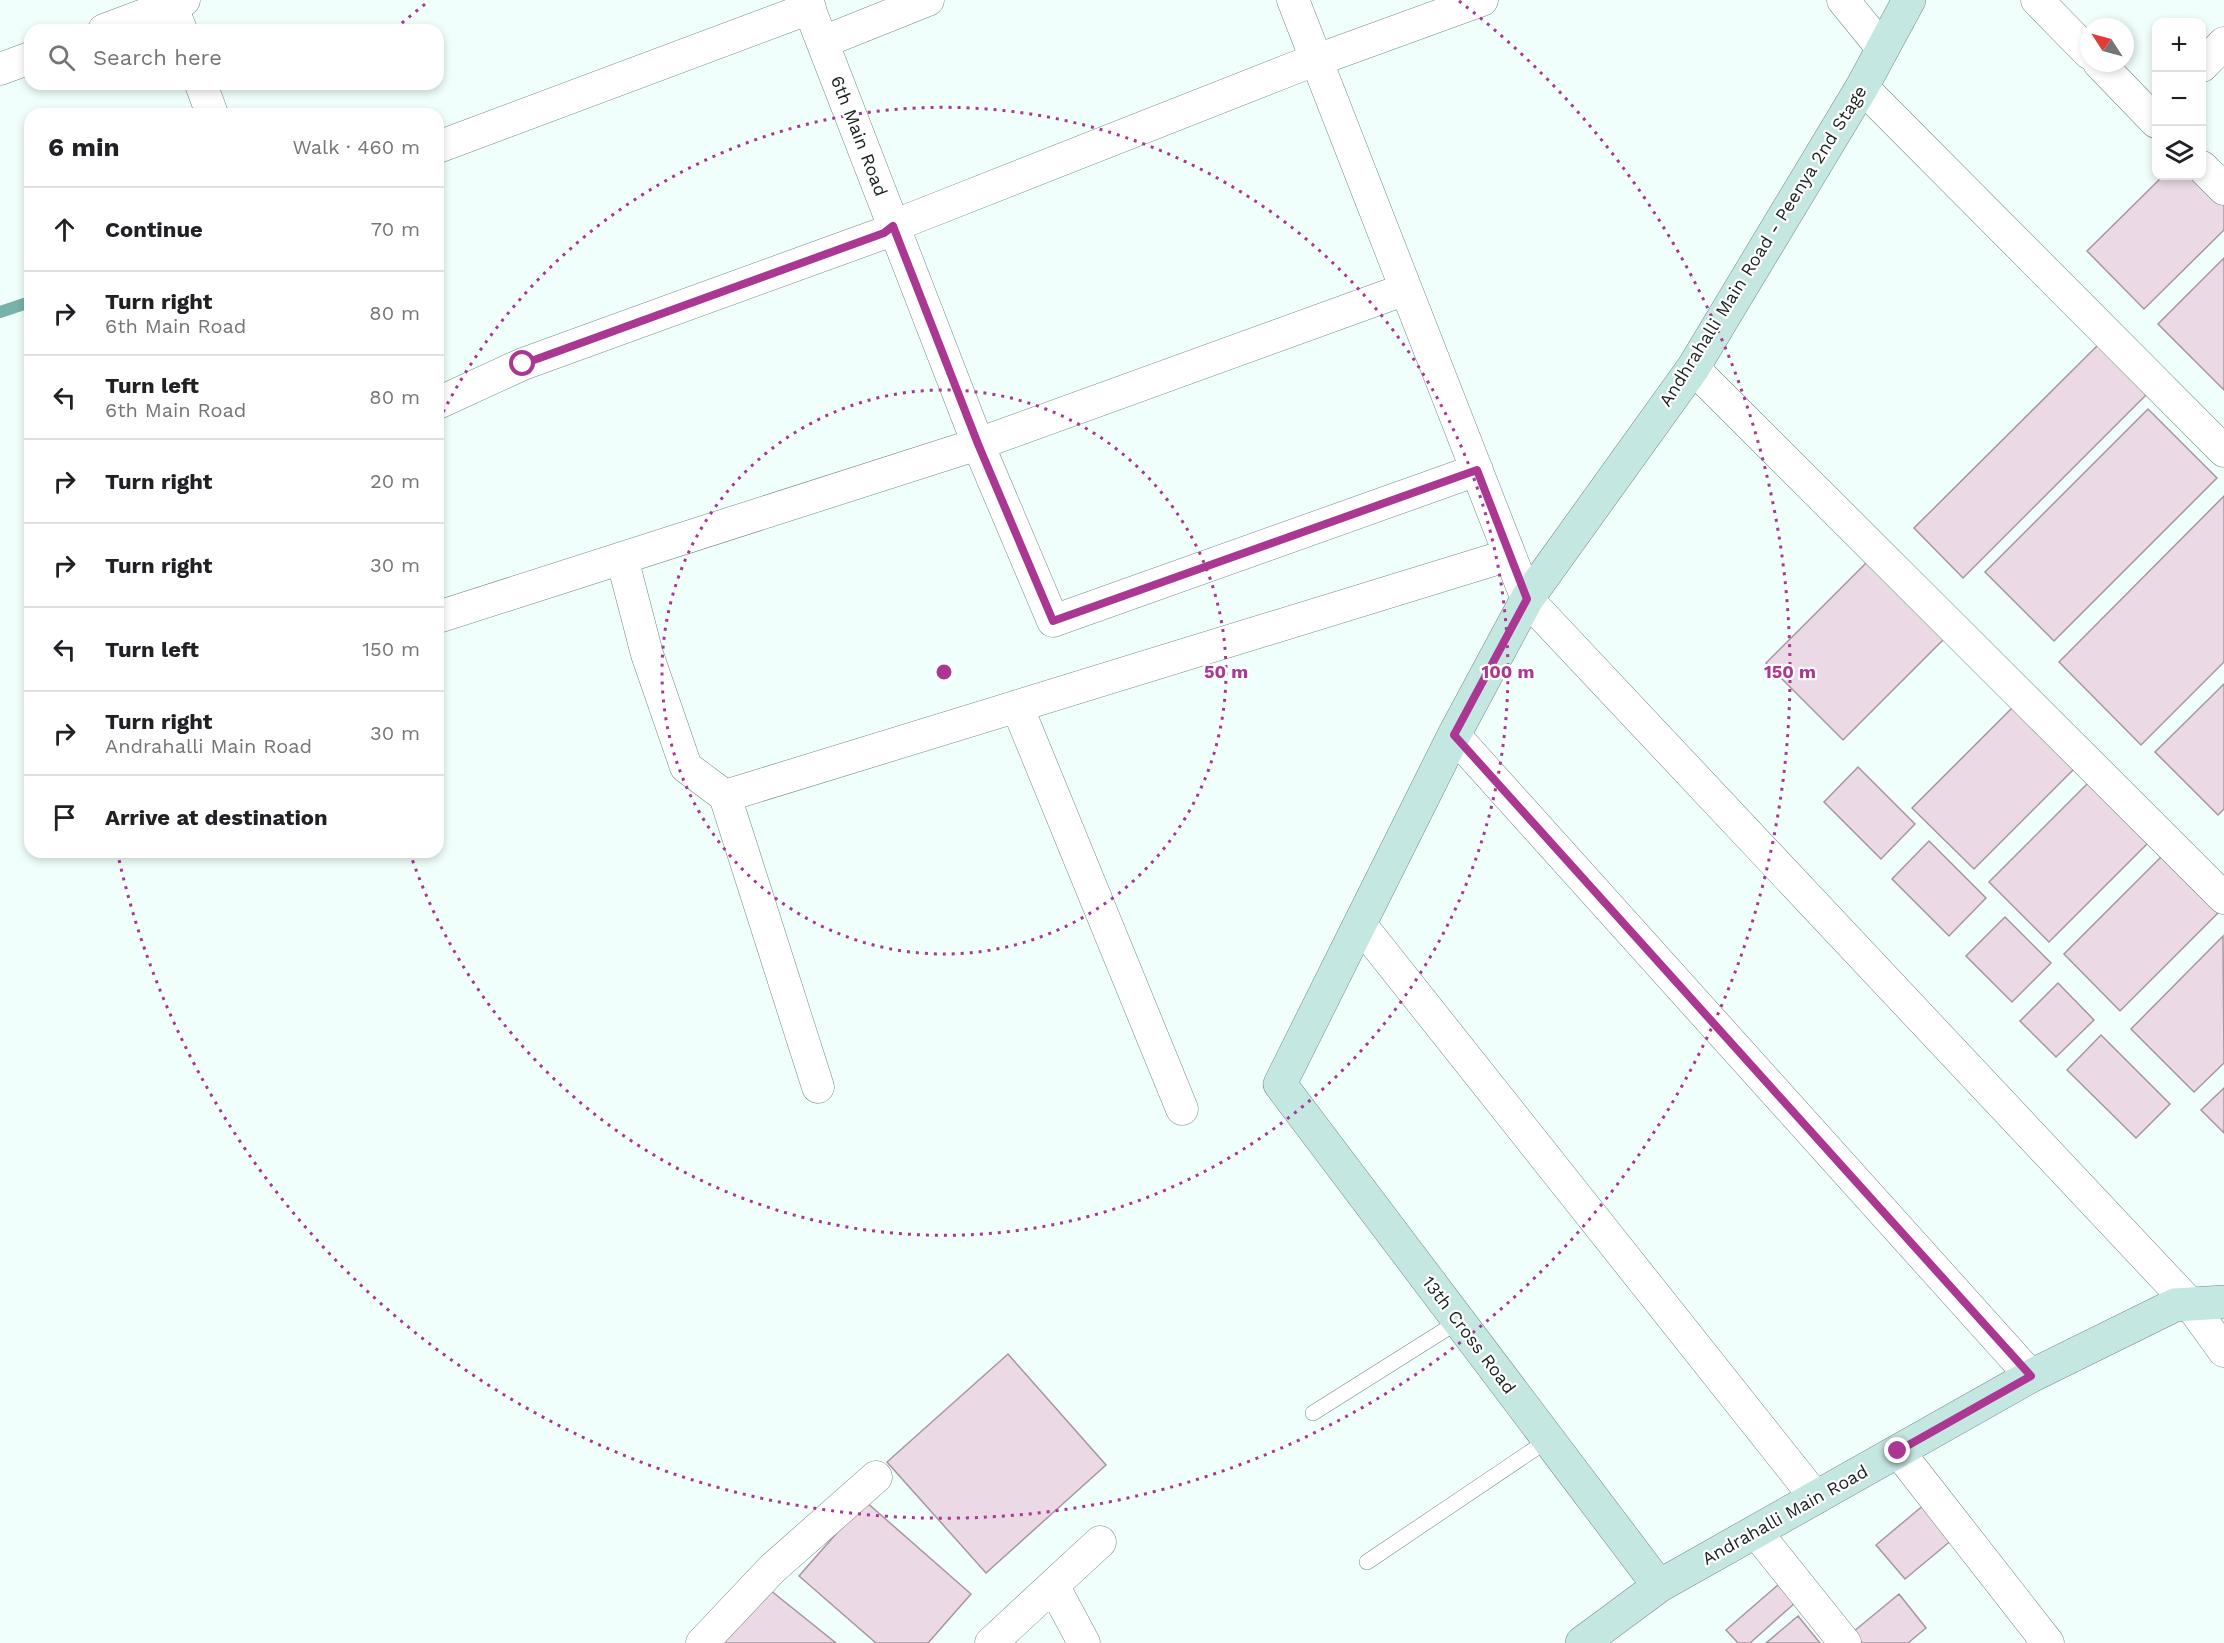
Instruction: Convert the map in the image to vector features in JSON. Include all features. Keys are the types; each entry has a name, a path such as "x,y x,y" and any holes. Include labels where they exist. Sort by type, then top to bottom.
{"street":[{"path":"823,42 928,0"},
{"path":"1293,0 1527,599 2190,1304 2224,1351"},
{"path":"444,400 523,364 884,233 893,226 1312,61 1315,57 1328,56 1482,0"},
{"path":"1843,0 1882,48"},
{"name":"Andhrahalli Main Road - Peenya 2nd Stage","path":"1280,1084 1454,735 1527,599 1693,368 1862,87 1909,0"},
{"path":"2042,2 2080,43"},
{"path":"444,145 808,4"},
{"name":"6th Main Road","path":"808,4 978,444 1053,621 1477,470"},
{"path":"125,24 176,9"},
{"path":"2206,62 2224,43"},
{"path":"0,69 24,60"},
{"path":"2108,72 2152,114"},
{"path":"1862,87 2224,451"},
{"path":"203,90 210,108"},
{"path":"2206,171 2224,189"},
{"path":"444,615 978,444 1406,289"},
{"path":"1693,368 2224,898"},
{"path":"725,796 1509,555"},
{"path":"622,558 647,654 686,767 725,796 818,1088"},
{"path":"1017,706 1182,1109"},
{"path":"1454,735 2031,1376"},
{"path":"1360,924 1816,1498"},
{"name":"13th Cross Road","path":"1280,1084 1659,1586"},
{"name":"Andrahalli Main Road","path":"1582,1643 1659,1586 2031,1376 2175,1305 2224,1302"},
{"path":"1898,1451 2048,1643"},
{"path":"702,1643 772,1569 876,1477"},
{"path":"1756,1532 1845,1643"},
{"path":"991,1643 1100,1542"},
{"path":"1054,1587 1084,1643"}],"lane":[{"path":"1314,1413 1459,1321"},
{"path":"1366,1562 1548,1440"}],"building":[{"path":"2206,179 2224,193 2224,230 2144,309 2087,251 2159,180"},
{"path":"2224,258 2224,390 2158,324"},
{"path":"2101,342 2150,391 1963,578 1914,528"},
{"path":"2148,409 2217,478 2054,641 1985,572"},
{"path":"2224,496 2224,662 2141,745 2059,662"},
{"path":"1869,560 1946,637 1843,740 1766,663"},
{"path":"2224,684 2224,809 2218,815 2155,752"},
{"path":"2018,702 2079,764 1974,869 1912,808"},
{"path":"1858,767 1915,824 1881,859 1824,802"},
{"path":"2089,782 2149,842 2049,942 1989,882"},
{"path":"1929,841 1986,898 1949,936 1892,879"},
{"path":"2164,854 2221,910 2120,1011 2064,954"},
{"path":"2005,917 2051,963 2012,1002 1966,956"},
{"path":"2223,936 2224,1063 2194,1092 2131,1029"},
{"path":"2058,983 2094,1020 2056,1057 2020,1021"},
{"path":"2101,1035 2170,1104 2136,1138 2067,1070"},
{"path":"2224,1088 2224,1133 2201,1110"},
{"path":"1008,1354 1106,1465 986,1573 887,1462"},
{"path":"865,1501 971,1594 928,1643 876,1643 799,1576"},
{"path":"1925,1504 1953,1539 1905,1579 1876,1545"},
{"path":"1779,1584 1795,1603 1750,1643 1738,1643 1726,1630"},
{"path":"765,1586 836,1643 720,1643"},
{"path":"1899,1594 1926,1628 1908,1643 1862,1643 1853,1632"},
{"path":"1798,1616 1820,1643 1766,1643"}],"waterway":[{"path":"0,312 24,304"}],"route":[{"path":"523,364 884,233 893,226 978,444 1053,621 1477,470 1527,599 1454,735 2031,1376 1898,1451"}]}
